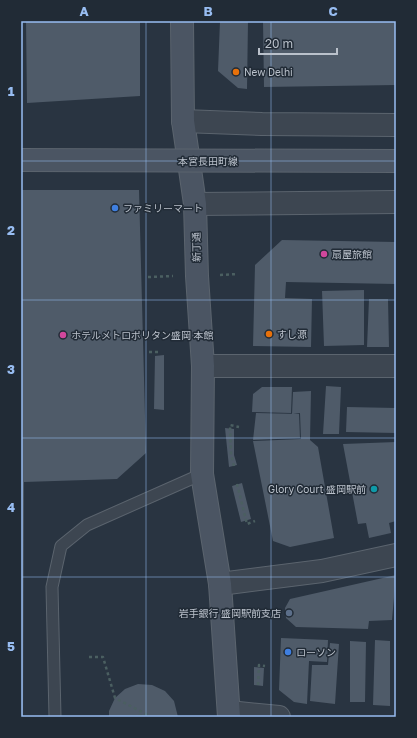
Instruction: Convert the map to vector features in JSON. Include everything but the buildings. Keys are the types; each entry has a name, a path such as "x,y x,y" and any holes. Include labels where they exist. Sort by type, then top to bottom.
{"street":[{"name":"新丁通","path":"182,21 183,121 195,204 197,276 203,366 202,474 220,584 229,715"},
{"path":"183,121 262,124 396,125"},
{"name":"本宮長田町線","path":"21,160 396,161"},
{"path":"195,204 396,202"},
{"path":"203,366 396,366"},
{"path":"220,584 322,571 396,556"},
{"path":"229,715 279,717"}],"lane":[{"path":"55,717 52,587 62,546 87,525 202,474"}],"path":[{"path":"149,352 159,352"},
{"path":"234,466 231,454 230,425 239,427"},
{"path":"237,484 247,524 255,521"},
{"path":"89,657 103,658 115,698 148,715 127,717"},
{"path":"258,686 259,665 265,666"}],"place":[{"name":"New Delhi","path":"236,72"},
{"name":"ファミリーマート","path":"115,208"},
{"name":"扇屋旅館","path":"324,254"},
{"name":"すし源","path":"269,334"},
{"name":"ホテルメトロポリタン盛岡 本館","path":"63,335"},
{"name":"Glory Court 盛岡駅前","path":"374,489"},
{"name":"岩手銀行 盛岡駅前支店","path":"289,613"},
{"name":"ローソン","path":"288,652"}]}
